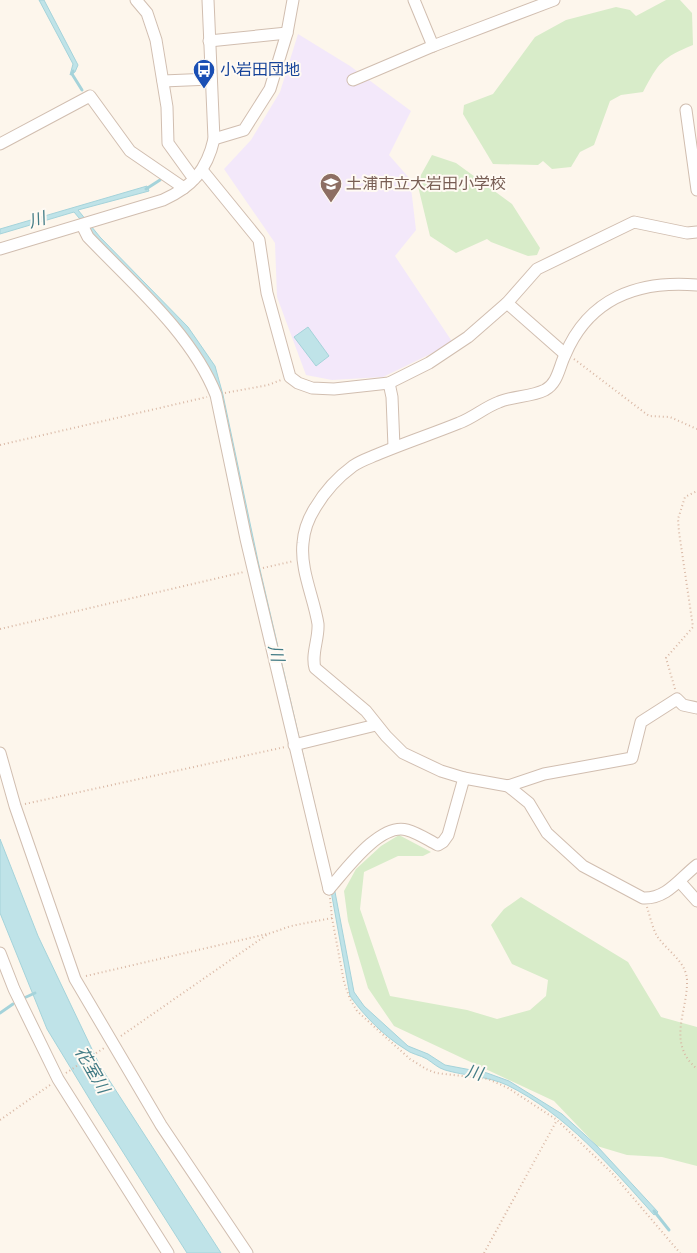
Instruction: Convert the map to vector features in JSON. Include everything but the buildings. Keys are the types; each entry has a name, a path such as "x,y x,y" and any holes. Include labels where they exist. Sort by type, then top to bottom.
{"street":[{"path":"136,0 147,13 156,40 167,107 168,143 194,179"},
{"path":"0,249 163,200 184,188 202,170 210,157 214,139 208,0"},
{"path":"214,139 244,130 270,89 287,33 293,0"},
{"path":"414,0 433,46"},
{"path":"353,80 433,46 554,0"},
{"path":"210,41 287,33"},
{"path":"163,80 211,79"},
{"path":"0,144 90,96 130,151 184,188"},
{"path":"686,110 697,190"},
{"path":"202,170 259,240 267,293 290,377 298,384 312,388 334,389 389,383 429,363 468,338 507,303 536,269 634,222 687,233 697,232"},
{"path":"82,225 88,237 190,346 209,378 216,395 253,570 329,889"},
{"path":"697,286 663,285 619,295 598,308 580,326 565,354 554,382 544,390 498,402 461,422 394,447 354,465 336,480 322,496 306,523 302,544 303,559 318,625 313,661 315,668 366,711 376,725 403,753 441,771 464,778 508,786 529,803 547,833 583,866 643,898 654,899 680,882 697,865"},
{"path":"507,303 565,354"},
{"path":"389,383 392,397 394,447"},
{"path":"508,786 544,774 632,758 641,722 677,699 683,705 697,708"},
{"path":"294,745 376,725"},
{"path":"0,753 15,806 75,979 162,1125 247,1253"},
{"path":"329,889 368,845 389,831 406,830 438,845 443,842 448,835 464,778"},
{"path":"680,882 697,900"},
{"path":"0,953 14,989 58,1079 168,1253"}],"path":[{"path":"565,354 584,366 649,416 670,417 697,429"},
{"path":"0,445 216,395 268,385 290,377"},
{"path":"677,699 666,658 693,627 678,519 686,497 697,491"},
{"path":"0,629 303,559"},
{"path":"15,806 294,745"},
{"path":"329,889 332,918 344,982 350,999 357,1011 410,1059 426,1069 436,1073 488,1080 508,1088 557,1120 612,1173 680,1253"},
{"path":"643,898 657,935 686,968 687,981 680,1021 680,1041 684,1052 697,1069"},
{"path":"75,979 268,934 291,926 332,918"},
{"path":"0,1120 268,934"},
{"path":"484,1253 557,1120"}],"shaded area":[{"name":"土浦市立大岩田小学校","path":"298,34 350,66 411,111 389,155 410,179 416,230 395,256 453,343 383,377 332,380 306,375 277,297 275,243 224,169 251,140 280,92"}],"green space":[{"path":"666,0 680,0 692,13 693,45 674,54 662,62 643,92 621,95 610,101 594,145 580,152 571,167 552,169 543,161 538,165 493,164 463,114 464,105 493,94 535,37 566,20 616,7 630,10 636,16"},
{"path":"432,155 456,163 512,204 540,248 537,255 528,256 491,242 487,239 456,253 430,236 417,182"},
{"path":"399,835 431,852 423,856 398,856 364,872 360,909 390,996 467,1010 497,1019 530,1010 546,996 548,980 512,964 491,925 504,909 521,897 628,962 661,1017 697,1027 697,1166 662,1157 627,1155 597,1146 554,1101 394,1026 368,988 348,921 344,891 356,869 381,846"}],"water":[{"path":"39,0 44,0 78,65 75,72 70,75 73,64"},
{"path":"147,186 149,191 78,210 100,237 188,327 215,366 223,395 258,561 335,892 354,992 364,1006 408,1046 428,1054 445,1065 487,1073 509,1081 562,1114 597,1146 658,1212 654,1215 604,1160 568,1126 549,1111 507,1085 492,1080 445,1070 421,1056 407,1051 375,1025 350,996 331,891 216,387 210,372 203,358 185,333 107,250 74,212 0,234 0,229"},
{"path":"308,327 329,356 316,366 294,337"},
{"name":"花室川","path":"0,839 38,936 100,1066 221,1253 187,1253 47,1029 0,913"}],"waterway":[{"path":"73,71 72,74 82,90"},
{"path":"146,189 160,180"},
{"path":"24,998 35,993"},
{"path":"0,1013 13,1004"},
{"name":"川","path":"654,1211 669,1230"}],"place":[{"name":"小岩田団地","path":"204,90"},
{"name":"土浦市立大岩田小学校","path":"331,204"}]}
